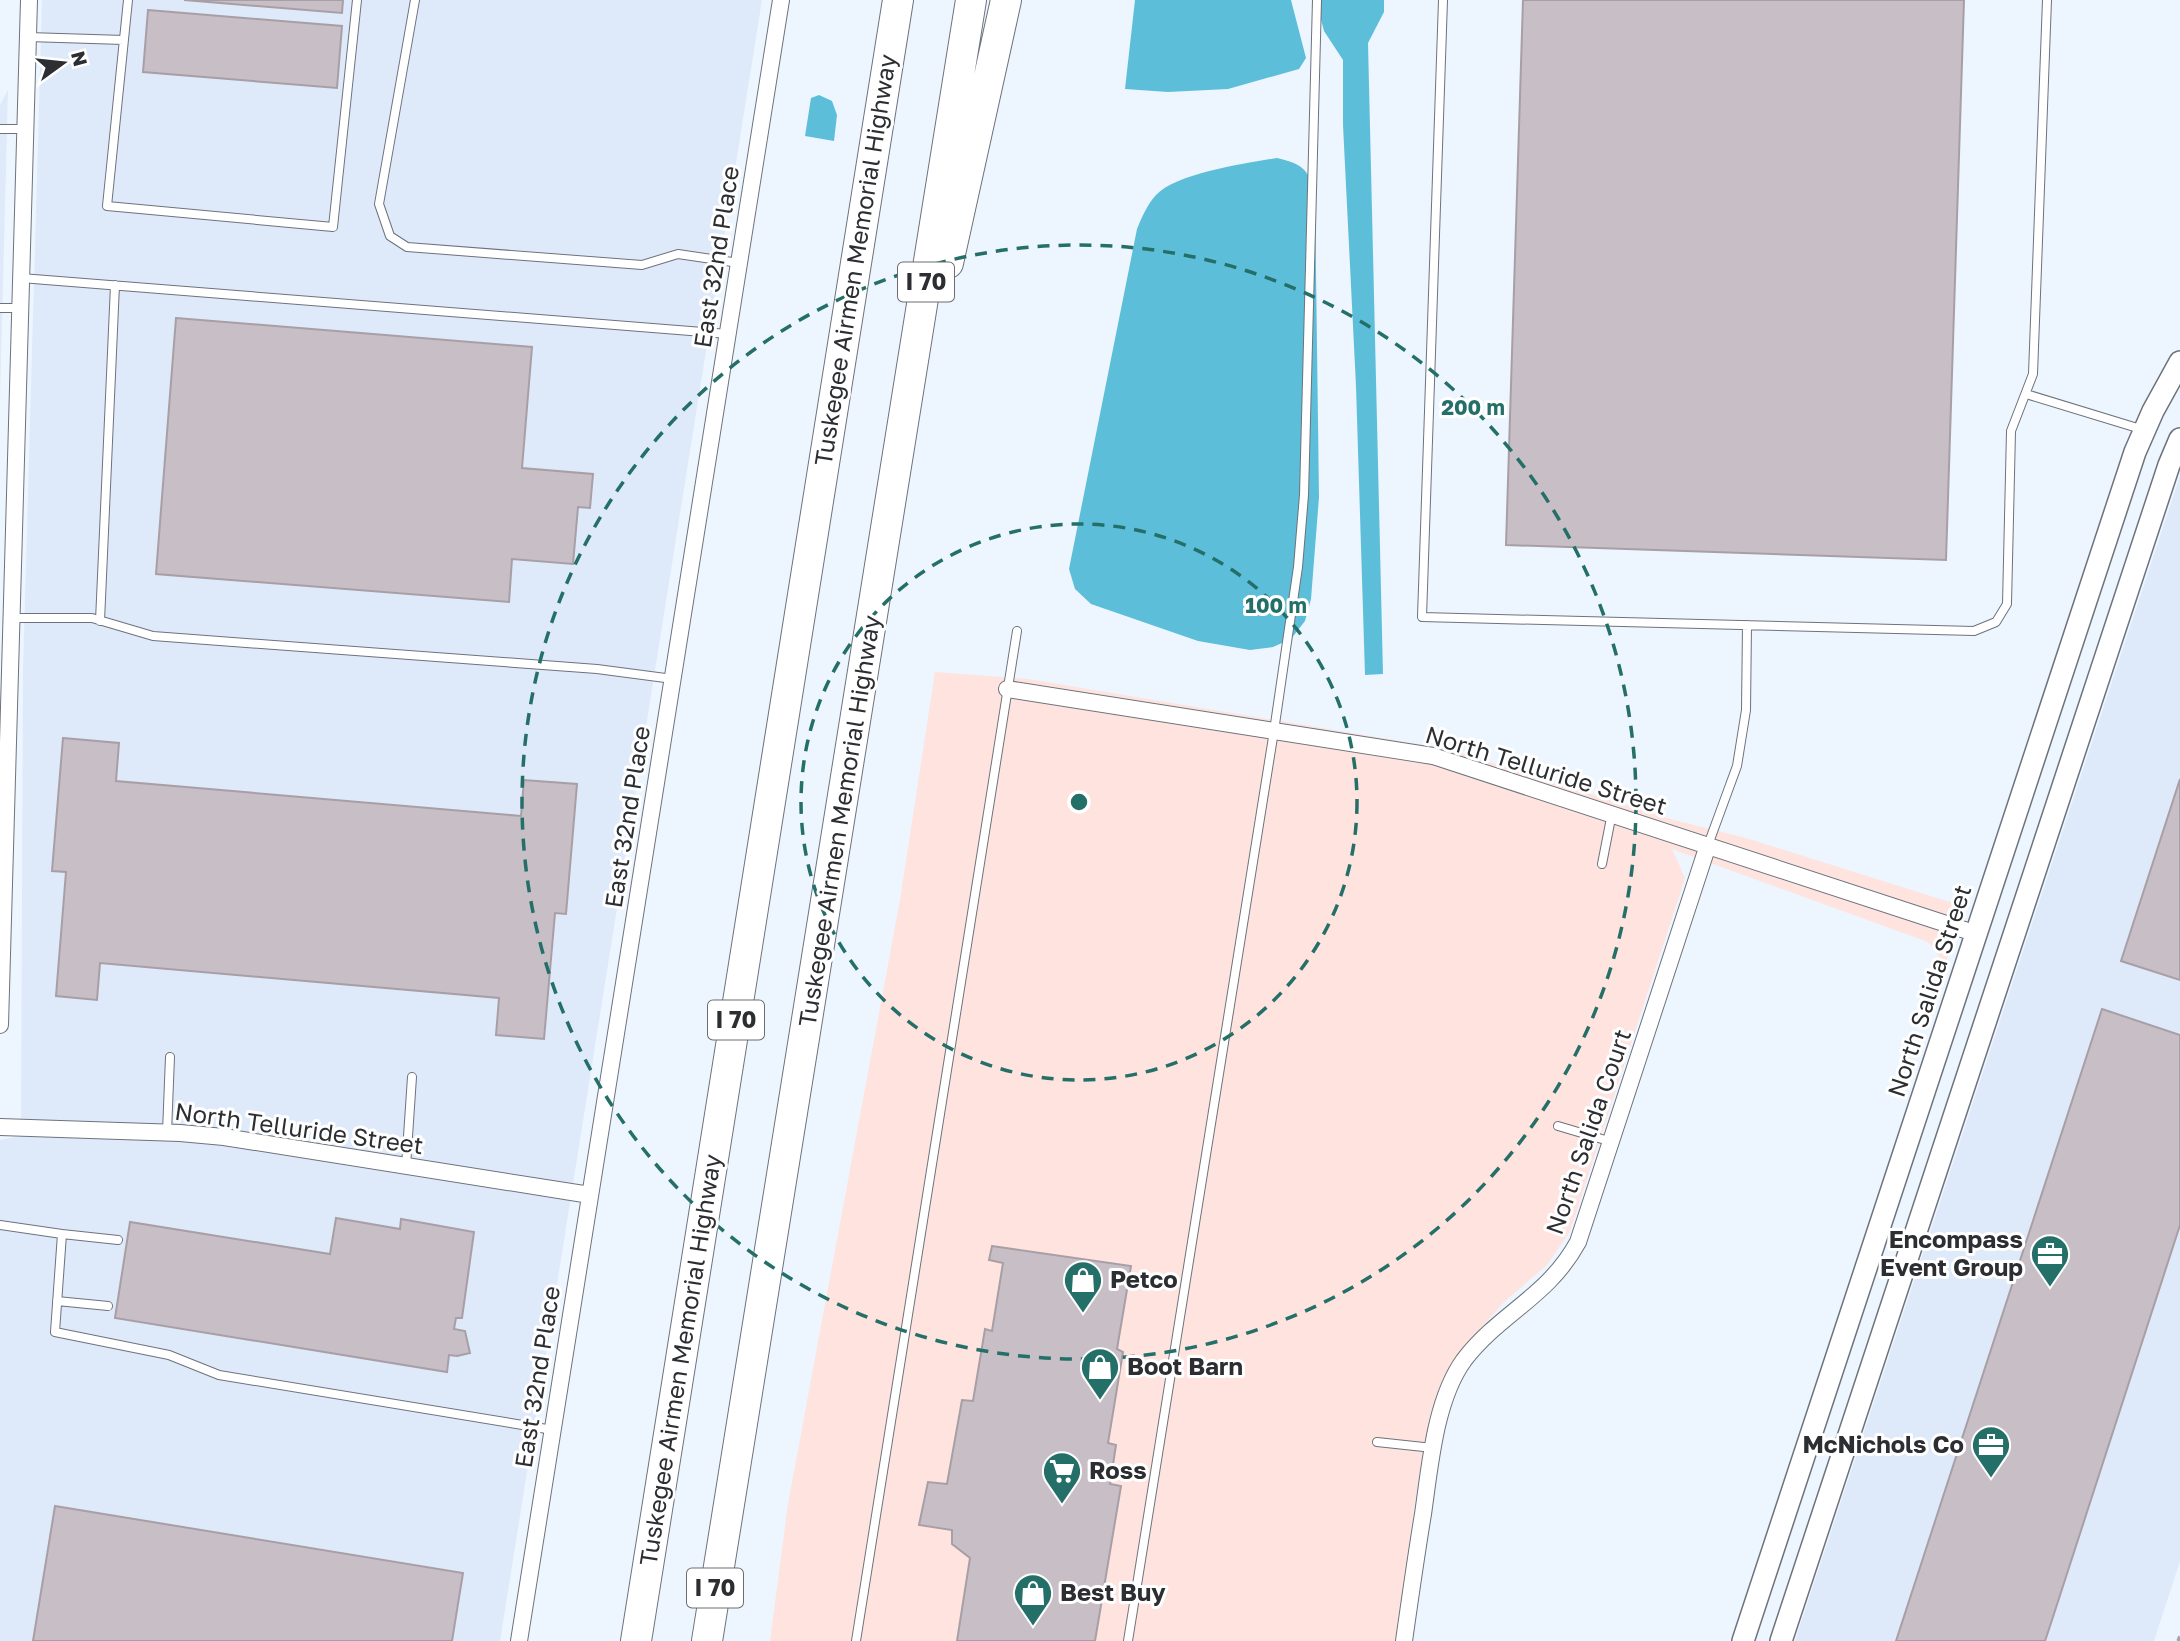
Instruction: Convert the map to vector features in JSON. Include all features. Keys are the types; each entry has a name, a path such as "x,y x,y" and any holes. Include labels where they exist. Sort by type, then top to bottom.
{"highway":[{"path":"833,398 884,0"},
{"name":"Tuskegee Airmen Memorial Highway","path":"636,1641 898,0"},
{"name":"Tuskegee Airmen Memorial Highway","path":"707,1641 971,0"},
{"path":"882,564 1006,0"}],"street":[{"path":"0,1025 5,682 12,618 29,0"},
{"name":"East 32nd Place","path":"519,1641 781,0"},
{"name":"North Salida Street","path":"1742,1641 2135,452 2180,362"},
{"path":"1781,1641 2169,465 2180,439"},
{"name":"North Telluride Street","path":"1007,690 1433,756 1977,934"},
{"name":"North Salida Court","path":"1404,1641 1433,1448 1447,1397 1462,1364 1489,1331 1537,1294 1568,1261 1590,1209 1708,845"},
{"name":"North Telluride Street","path":"0,1127 167,1132 224,1137 590,1195"}],"lane":[{"path":"128,0 107,205 333,227 357,0"},
{"path":"415,0 379,204 390,236 407,247 642,265 678,254 739,263"},
{"path":"1128,1641 1298,568 1304,495 1317,0"},
{"path":"1443,0 1422,617 1974,631 1996,622 2007,604 2011,431 2033,374 2047,0"},
{"path":"28,37 124,40"},
{"path":"0,128 25,129"},
{"path":"21,278 728,334"},
{"path":"100,621 115,285"},
{"path":"0,308 20,308"},
{"path":"2026,394 2144,430"},
{"path":"12,618 92,618 153,636 584,668 673,679"},
{"path":"1708,845 1737,766 1746,710 1747,625"},
{"path":"856,1641 1017,631"},
{"path":"1602,864 1612,813"},
{"path":"167,1132 170,1057"},
{"path":"406,1166 412,1077"},
{"path":"1558,1126 1612,1142"},
{"path":"0,1225 118,1240"},
{"path":"61,1234 55,1332 169,1355 219,1375 553,1430"},
{"path":"57,1301 108,1306"},
{"path":"1377,1442 1433,1448"}],"path":[{"path":"2178,1641 2180,1636"}],"shaded area":[{"path":"42,0 762,0 500,1641 0,1641 0,1140 21,1136 23,670"},
{"path":"8,90 1,358 0,402 0,105"},
{"path":"2180,476 2180,1561 2154,1641 1795,1641"},
{"path":"935,672 1028,679 1448,749 1956,904 1945,972 1939,956 1928,942 1672,849 1685,878 1570,1231 1547,1265 1503,1303 1455,1358 1430,1414 1395,1641 770,1641 788,1504 900,900"}],"water":[{"path":"1135,0 1291,0 1306,58 1299,69 1228,89 1168,92 1125,89"},
{"path":"1316,0 1384,0 1384,12 1368,43 1383,674 1365,675 1356,386 1343,125 1343,60 1324,31"},
{"path":"819,95 832,101 837,115 834,141 805,136 811,98"},
{"path":"1277,158 1294,163 1304,170 1315,196 1319,497 1311,599 1305,621 1291,639 1273,647 1250,650 1198,641 1091,604 1075,589 1069,569 1137,229 1145,211 1156,195 1180,181 1213,170"}],"building":[{"path":"184,0 343,0 342,13"},
{"path":"1523,0 1964,0 1946,560 1506,545"},
{"path":"148,10 342,26 337,88 143,72"},
{"path":"176,318 532,347 522,468 593,474 590,508 578,507 573,564 512,559 509,602 156,574"},
{"path":"63,738 119,743 116,781 521,816 524,780 577,784 566,914 555,913 544,1039 496,1035 499,998 100,963 97,1000 56,996 66,872 52,871"},
{"path":"2180,779 2180,980 2121,961"},
{"path":"2102,1009 2180,1035 2180,1225 2052,1620 2045,1641 1896,1641"},
{"path":"336,1218 400,1229 401,1219 474,1232 462,1318 456,1318 454,1329 465,1331 470,1353 449,1355 447,1372 115,1318 130,1222 330,1254"},
{"path":"992,1246 1131,1266 1117,1349 1123,1352 1108,1443 1116,1445 1110,1484 1121,1486 1095,1641 957,1641 970,1558 952,1544 952,1530 919,1525 928,1482 947,1484 962,1400 973,1401 985,1329 992,1331 1003,1263 989,1260"},
{"path":"55,1506 463,1573 452,1641 33,1641"}],"place":[{"name":"Encompass Event Group","path":"2050,1288"},
{"name":"Petco","path":"1083,1314"},
{"name":"Boot Barn","path":"1100,1401"},
{"name":"McNichols Co","path":"1991,1479"},
{"name":"Ross","path":"1062,1505"},
{"name":"Best Buy","path":"1033,1627"}]}
